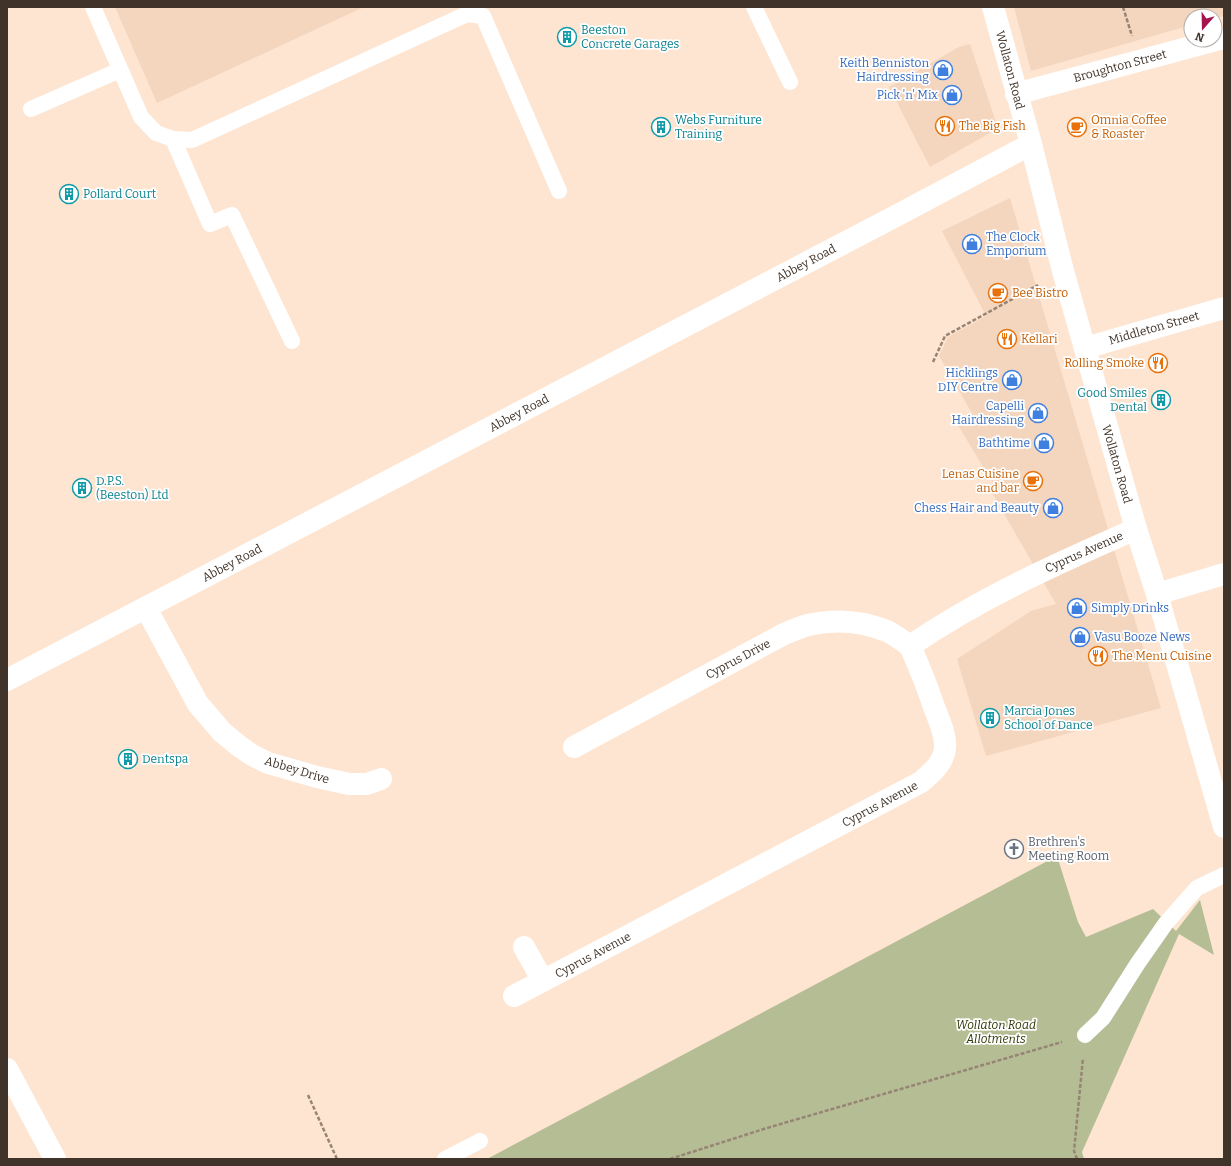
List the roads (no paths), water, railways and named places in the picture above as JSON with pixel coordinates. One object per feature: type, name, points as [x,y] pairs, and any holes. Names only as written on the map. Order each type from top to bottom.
[{"type":"street","name":"Wollaton Road","points":[[993,7],[1031,144],[1063,271],[1136,529],[1157,594],[1224,826]]},
{"type":"street","name":"Broughton Street","points":[[1016,94],[1224,38]]},
{"type":"street","name":"Abbey Road","points":[[7,680],[1031,144]]},
{"type":"street","name":"Middleton Street","points":[[1085,348],[1224,308]]},
{"type":"street","name":"Cyprus Avenue","points":[[514,996],[914,786],[929,775],[941,761],[945,749],[944,735],[920,666],[910,646],[965,611],[1045,569],[1136,529]]},
{"type":"street","points":[[1157,594],[1224,574]]},
{"type":"street","name":"Abbey Drive","points":[[146,608],[198,704],[222,732],[239,746],[268,763],[317,778],[349,784],[367,784],[381,779]]},
{"type":"street","name":"Cyprus Drive","points":[[574,747],[784,634],[807,625],[831,622],[865,624],[888,632],[910,646]]},
{"type":"street","name":"Cyprus Avenue","points":[[524,947],[543,981]]},
{"type":"street","points":[[7,1069],[55,1159]]},
{"type":"lane","points":[[93,7],[141,117],[156,133],[173,139],[192,140],[466,14],[483,16],[559,191]]},
{"type":"lane","points":[[754,7],[790,82]]},
{"type":"lane","points":[[32,109],[120,70]]},
{"type":"lane","points":[[173,139],[210,224],[232,215],[292,340]]},
{"type":"lane","points":[[1085,1035],[1103,1018],[1138,963],[1172,917],[1198,888],[1224,875]]},
{"type":"lane","points":[[445,1159],[480,1141]]},
{"type":"place","name":"Beeston Concrete Garages","points":[[567,37]]},
{"type":"place","name":"Keith Benniston Hairdressing","points":[[943,70]]},
{"type":"place","name":"Pick 'n' Mix","points":[[952,95]]},
{"type":"place","name":"The Big Fish","points":[[945,126]]},
{"type":"place","name":"Webs Furniture Training","points":[[661,127]]},
{"type":"place","name":"Omnia Coffee & Roaster","points":[[1077,127]]},
{"type":"place","name":"Pollard Court","points":[[69,194]]},
{"type":"place","name":"The Clock Emporium","points":[[972,244]]},
{"type":"place","name":"Bee Bistro","points":[[998,293]]},
{"type":"place","name":"Kellari","points":[[1007,339]]},
{"type":"place","name":"Rolling Smoke","points":[[1158,363]]},
{"type":"place","name":"Hicklings DIY Centre","points":[[1012,380]]},
{"type":"place","name":"Good Smiles Dental","points":[[1161,400]]},
{"type":"place","name":"Capelli Hairdressing","points":[[1038,413]]},
{"type":"place","name":"Bathtime","points":[[1044,443]]},
{"type":"place","name":"Lenas Cuisine and bar","points":[[1033,481]]},
{"type":"place","name":"D.P.S. (Beeston) Ltd","points":[[82,488]]},
{"type":"place","name":"Chess Hair and Beauty","points":[[1053,508]]},
{"type":"place","name":"Simply Drinks","points":[[1077,608]]},
{"type":"place","name":"Vasu Booze News","points":[[1080,637]]},
{"type":"place","name":"The Menu Cuisine","points":[[1098,656]]},
{"type":"place","name":"Marcia Jones School of Dance","points":[[990,718]]},
{"type":"place","name":"Dentspa","points":[[128,759]]},
{"type":"place","name":"Brethren's Meeting Room","points":[[1014,849]]},
{"type":"park label","name":"Wollaton Road Allotments","points":[[996,1032]]}]
